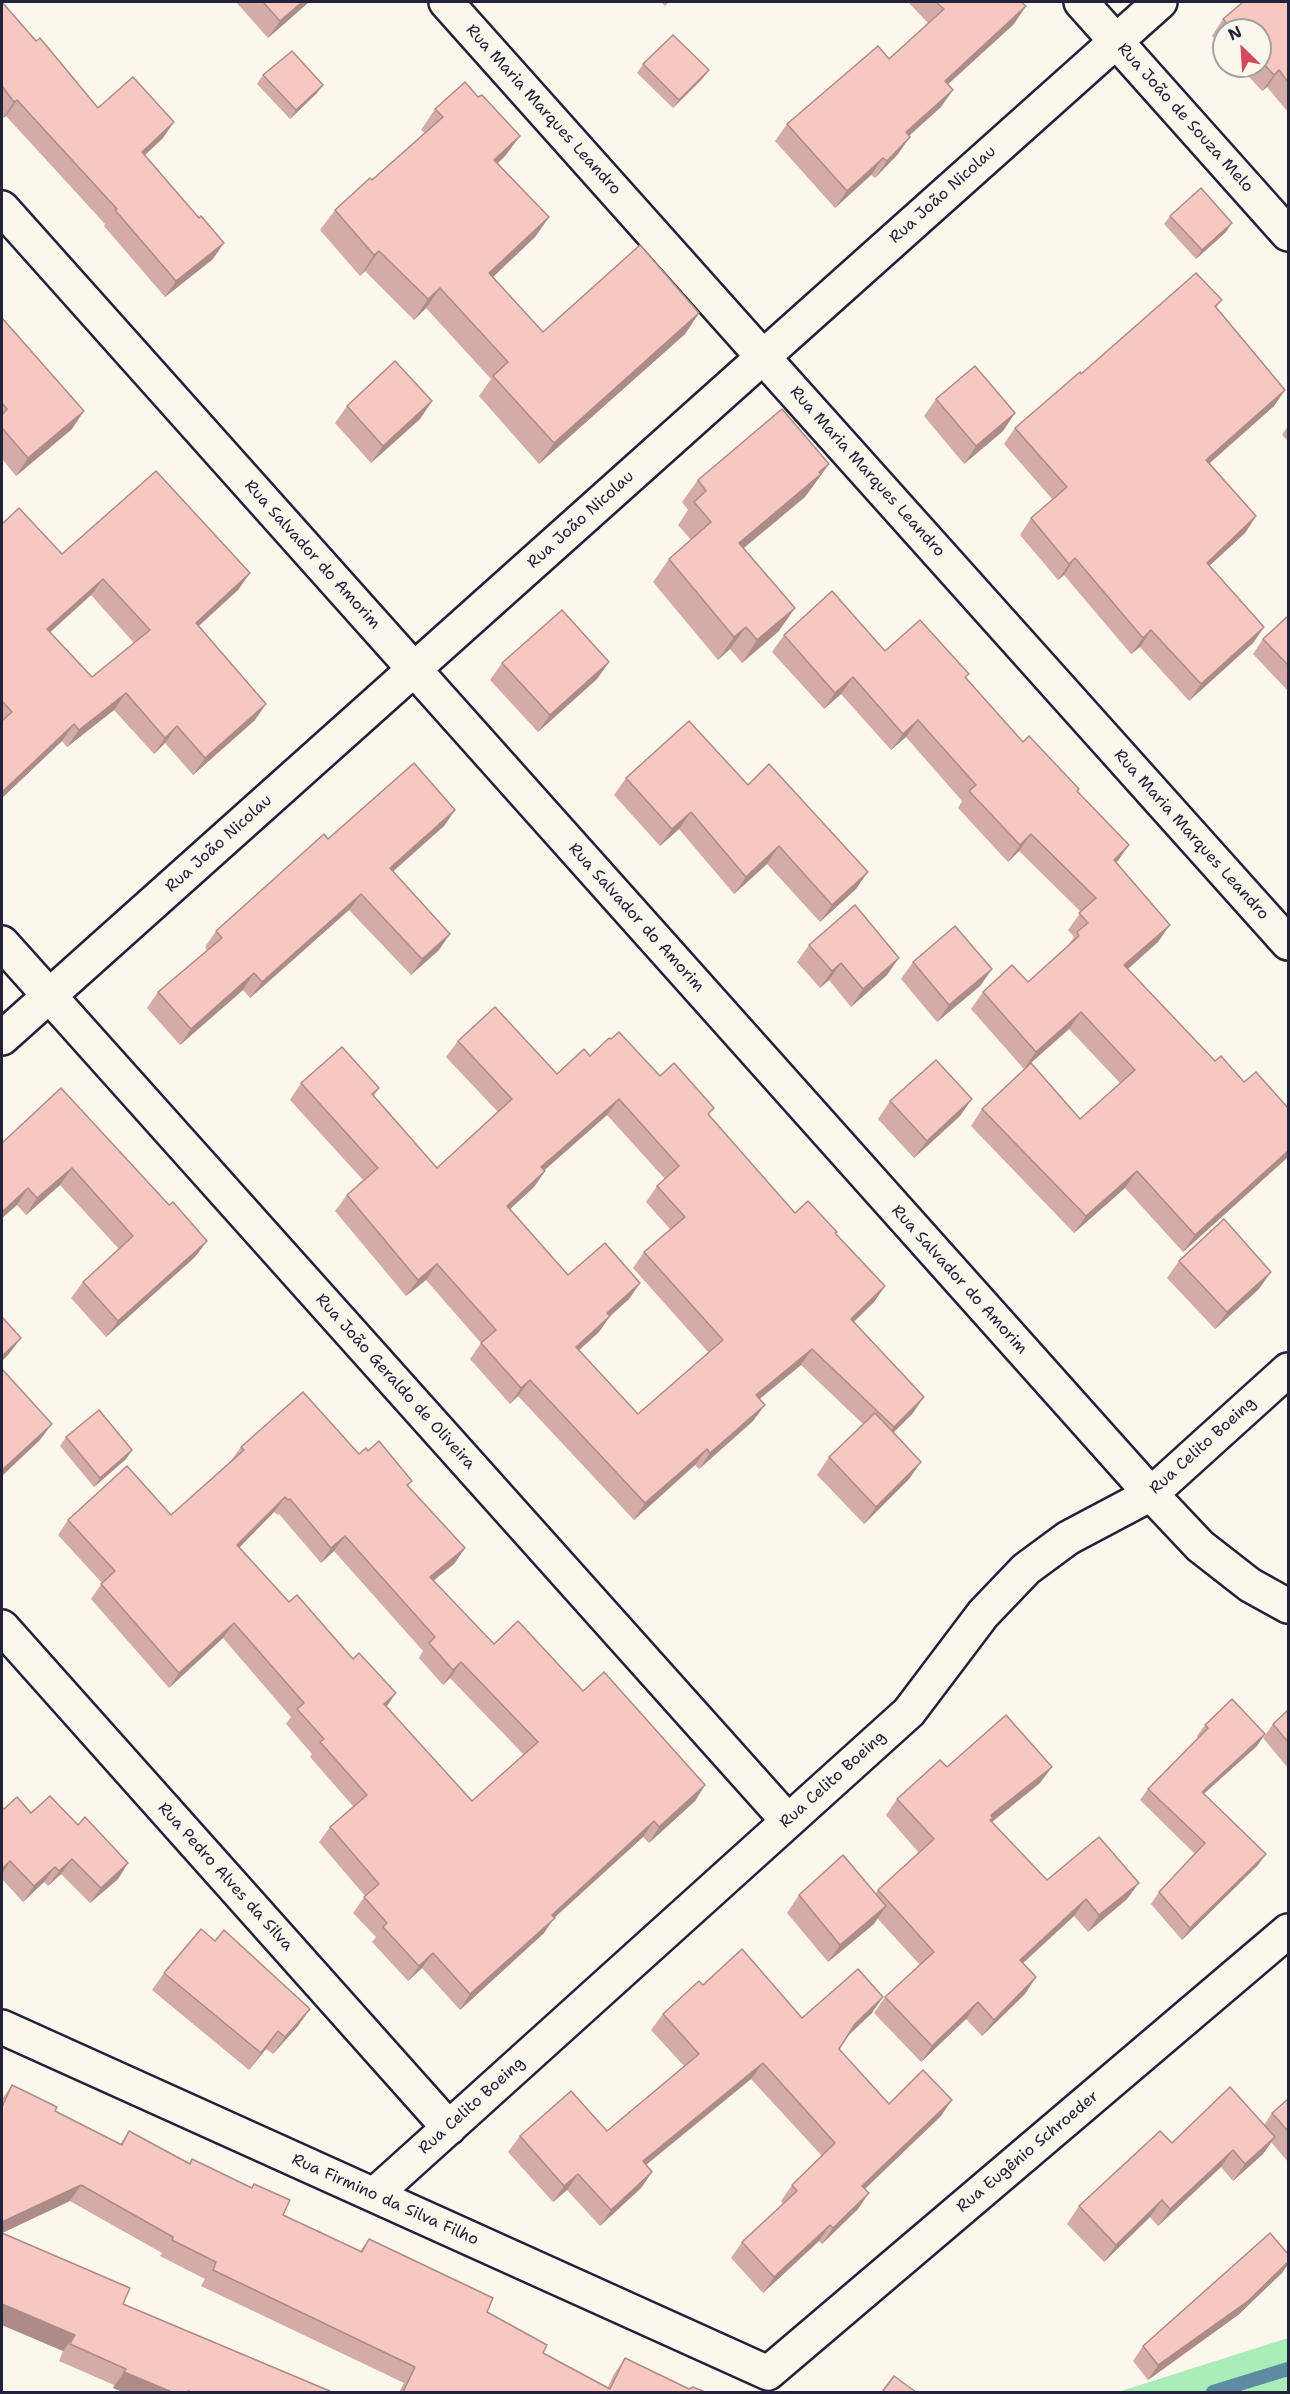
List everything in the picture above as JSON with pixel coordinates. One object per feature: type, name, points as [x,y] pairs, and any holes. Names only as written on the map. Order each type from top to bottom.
[{"type":"street","name":"Rua Maria Marques Leandro","points":[[446,2],[1288,943]]},
{"type":"street","name":"Rua João de Souza Melo","points":[[1081,2],[1288,234]]},
{"type":"street","name":"Rua João Nicolau","points":[[2,1038],[1160,2]]},
{"type":"street","name":"Rua Salvador do Amorim","points":[[2,208],[1151,1494],[1200,1546],[1250,1585],[1288,1606]]},
{"type":"street","name":"Rua João Geraldo de Oliveira","points":[[2,943],[788,1821]]},
{"type":"street","name":"Rua Celito Boeing","points":[[374,2195],[909,1712],[983,1614],[1026,1569],[1068,1538],[1151,1494],[1288,1370]]},
{"type":"street","name":"Rua Pedro Alves da Silva","points":[[2,1627],[448,2128]]},
{"type":"street","name":"Rua Eugênio Schroeder","points":[[768,2373],[1288,1931]]},
{"type":"street","name":"Rua Firmino da Silva Filho","points":[[2,2028],[768,2373]]},
{"type":"green space","points":[[1288,2338],[1288,2392],[1118,2392]]},
{"type":"building","points":[[2,2],[36,41],[40,38],[98,108],[133,77],[174,122],[142,152],[199,218],[201,216],[224,243],[176,281],[115,210],[117,209],[17,100],[14,102],[2,86]]},
{"type":"building","points":[[263,2],[302,2],[280,21]]},
{"type":"building","points":[[936,2],[1021,2],[1026,6],[945,81],[953,90],[906,132],[910,137],[887,161],[883,158],[847,191],[787,124],[878,46],[889,59],[944,9]]},
{"type":"building","points":[[1243,2],[1288,2],[1288,82],[1279,70],[1274,75],[1272,73],[1272,18],[1224,18]]},
{"type":"building","points":[[673,35],[709,70],[679,100],[643,64]]},
{"type":"building","points":[[292,51],[323,85],[296,110],[263,75]]},
{"type":"building","points":[[465,82],[478,97],[482,95],[520,136],[494,160],[549,217],[489,273],[543,332],[640,245],[699,313],[554,443],[493,376],[508,362],[440,288],[428,299],[379,251],[374,255],[335,210],[443,117],[435,109]]},
{"type":"building","points":[[1201,188],[1232,223],[1202,250],[1170,216]]},
{"type":"building","points":[[1196,273],[1222,300],[1215,306],[1285,390],[1206,460],[1256,516],[1207,563],[1264,627],[1201,684],[1151,630],[1143,638],[1075,558],[1069,564],[1031,518],[1067,487],[1015,428],[1080,372],[1081,374]]},
{"type":"building","points":[[2,318],[84,411],[28,458],[2,428],[2,415],[7,409],[2,403]]},
{"type":"building","points":[[395,361],[432,401],[383,446],[347,406]]},
{"type":"building","points":[[975,366],[1015,413],[976,446],[936,399]]},
{"type":"building","points":[[782,409],[829,464],[819,472],[821,474],[739,543],[795,608],[757,640],[746,627],[734,637],[669,559],[711,522],[694,502],[706,491],[698,480]]},
{"type":"building","points":[[156,471],[250,573],[196,623],[266,704],[205,758],[177,726],[165,738],[126,693],[79,730],[74,724],[2,792],[2,721],[12,712],[2,701],[2,524],[19,508],[62,554]],"holes":[[[103,579],[150,630],[92,677],[47,629]]]},
{"type":"building","points":[[832,591],[885,651],[920,620],[969,674],[965,677],[1023,742],[1029,736],[1079,789],[1077,791],[1129,845],[1114,860],[1170,925],[1124,965],[1215,1061],[1221,1056],[1244,1082],[1256,1072],[1288,1108],[1288,1151],[1195,1235],[1137,1171],[1086,1216],[982,1109],[1031,1063],[1080,1119],[1135,1070],[1081,1012],[1036,1052],[983,992],[1012,965],[1028,982],[1079,936],[1077,932],[1088,923],[1079,913],[1096,898],[1031,834],[1020,845],[969,791],[976,785],[918,720],[903,734],[853,677],[835,693],[784,635]]},
{"type":"building","points":[[562,610],[609,662],[550,715],[502,663]]},
{"type":"building","points":[[1288,616],[1288,665],[1263,639]]},
{"type":"building","points":[[689,721],[748,785],[769,764],[868,872],[832,905],[779,846],[746,877],[691,812],[672,829],[626,778]]},
{"type":"building","points":[[414,763],[455,810],[390,868],[450,934],[422,959],[361,894],[262,982],[254,973],[191,1029],[158,992],[222,938],[216,931],[324,834],[328,839]]},
{"type":"building","points":[[855,905],[899,958],[863,989],[841,963],[832,971],[809,945]]},
{"type":"building","points":[[955,926],[992,969],[949,1005],[913,962]]},
{"type":"building","points":[[495,1007],[557,1074],[584,1049],[590,1056],[619,1032],[660,1076],[674,1063],[714,1108],[708,1114],[795,1213],[808,1201],[885,1286],[851,1319],[924,1397],[894,1427],[812,1349],[756,1395],[765,1405],[710,1453],[707,1449],[645,1503],[530,1380],[521,1388],[481,1343],[496,1330],[437,1264],[418,1280],[347,1195],[378,1168],[301,1083],[342,1047],[379,1088],[372,1094],[437,1168],[512,1099],[458,1041]],"holes":[[[619,1099],[679,1166],[657,1186],[685,1217],[644,1252],[723,1340],[638,1414],[576,1347],[610,1316],[607,1313],[640,1283],[605,1243],[568,1275],[507,1206],[545,1171],[541,1167]]]},
{"type":"building","points":[[936,1060],[972,1099],[927,1141],[890,1101]]},
{"type":"building","points":[[61,1088],[169,1205],[173,1202],[207,1241],[118,1321],[83,1282],[133,1236],[72,1168],[37,1198],[28,1188],[2,1212],[2,1143]]},
{"type":"building","points":[[1224,1219],[1271,1272],[1227,1312],[1179,1261]]},
{"type":"building","points":[[2,1317],[21,1338],[2,1356]]},
{"type":"building","points":[[2,1369],[52,1424],[2,1470]]},
{"type":"building","points":[[303,1392],[359,1454],[366,1448],[368,1451],[379,1441],[412,1481],[407,1485],[465,1548],[430,1577],[494,1644],[518,1621],[583,1691],[604,1672],[705,1785],[659,1827],[654,1821],[552,1915],[555,1918],[470,1994],[433,1953],[419,1966],[383,1927],[387,1923],[364,1897],[379,1884],[330,1827],[367,1795],[320,1742],[324,1739],[297,1709],[304,1703],[234,1623],[179,1673],[101,1584],[115,1571],[68,1520],[127,1466],[171,1515],[244,1450],[241,1447]],"holes":[[[285,1497],[290,1499],[331,1548],[345,1536],[435,1637],[429,1643],[453,1670],[461,1662],[538,1742],[472,1801],[384,1704],[396,1693],[359,1653],[353,1659],[297,1595],[289,1602],[237,1545]]]},
{"type":"building","points":[[99,1410],[132,1450],[100,1478],[66,1437]]},
{"type":"building","points":[[875,1413],[921,1462],[876,1507],[829,1457]]},
{"type":"building","points":[[1232,1699],[1265,1734],[1202,1792],[1266,1854],[1190,1928],[1159,1892],[1205,1843],[1148,1789],[1208,1728],[1205,1725]]},
{"type":"building","points":[[1288,1710],[1288,1742],[1273,1724]]},
{"type":"building","points":[[1006,1715],[1052,1767],[991,1815],[993,1818],[990,1820],[1047,1880],[1099,1837],[1139,1883],[1099,1915],[1086,1899],[1020,1960],[1036,1977],[994,2020],[978,2002],[932,2046],[885,1997],[934,1952],[878,1890],[934,1839],[897,1799],[940,1760],[947,1767]]},
{"type":"building","points":[[50,1796],[78,1825],[85,1817],[128,1863],[101,1888],[72,1859],[59,1871],[55,1867],[34,1886],[10,1861],[2,1869],[2,1807],[4,1809],[17,1797],[31,1813]]},
{"type":"building","points":[[843,1855],[886,1906],[840,1945],[799,1895]]},
{"type":"building","points":[[201,1929],[215,1941],[224,1930],[310,2009],[285,2037],[278,2031],[261,2053],[164,1973]]},
{"type":"building","points":[[742,1949],[802,2018],[858,1969],[883,1997],[855,2024],[839,2049],[889,2104],[923,2070],[952,2100],[862,2186],[869,2193],[833,2228],[830,2225],[774,2277],[742,2242],[797,2191],[792,2185],[835,2143],[763,2063],[643,2161],[652,2172],[611,2210],[578,2174],[564,2186],[520,2136],[571,2091],[607,2131],[699,2054],[663,2014],[699,1981],[703,1985]]},
{"type":"building","points":[[12,2085],[57,2107],[55,2111],[122,2145],[129,2131],[190,2164],[192,2159],[252,2188],[254,2184],[290,2200],[283,2215],[362,2252],[369,2239],[493,2298],[487,2312],[547,2345],[543,2353],[610,2389],[625,2358],[689,2389],[693,2387],[705,2392],[403,2392],[415,2367],[213,2270],[216,2262],[172,2240],[173,2237],[81,2185],[2,2222],[2,2107]]},
{"type":"building","points":[[1230,2087],[1275,2137],[1245,2164],[1233,2150],[1170,2209],[1162,2200],[1116,2245],[1079,2206],[1160,2131],[1172,2143]]},
{"type":"building","points":[[1288,2099],[1288,2131],[1272,2113]]},
{"type":"building","points":[[2,2233],[130,2288],[123,2304],[332,2392],[172,2392],[124,2372],[126,2369],[70,2344],[75,2335],[2,2304]]},
{"type":"building","points":[[1270,2233],[1288,2254],[1288,2262],[1248,2301],[1158,2365],[1143,2346]]},
{"type":"building","points":[[894,2376],[916,2392],[882,2392]]},
{"type":"waterway","points":[[1213,2392],[1288,2369]]}]
